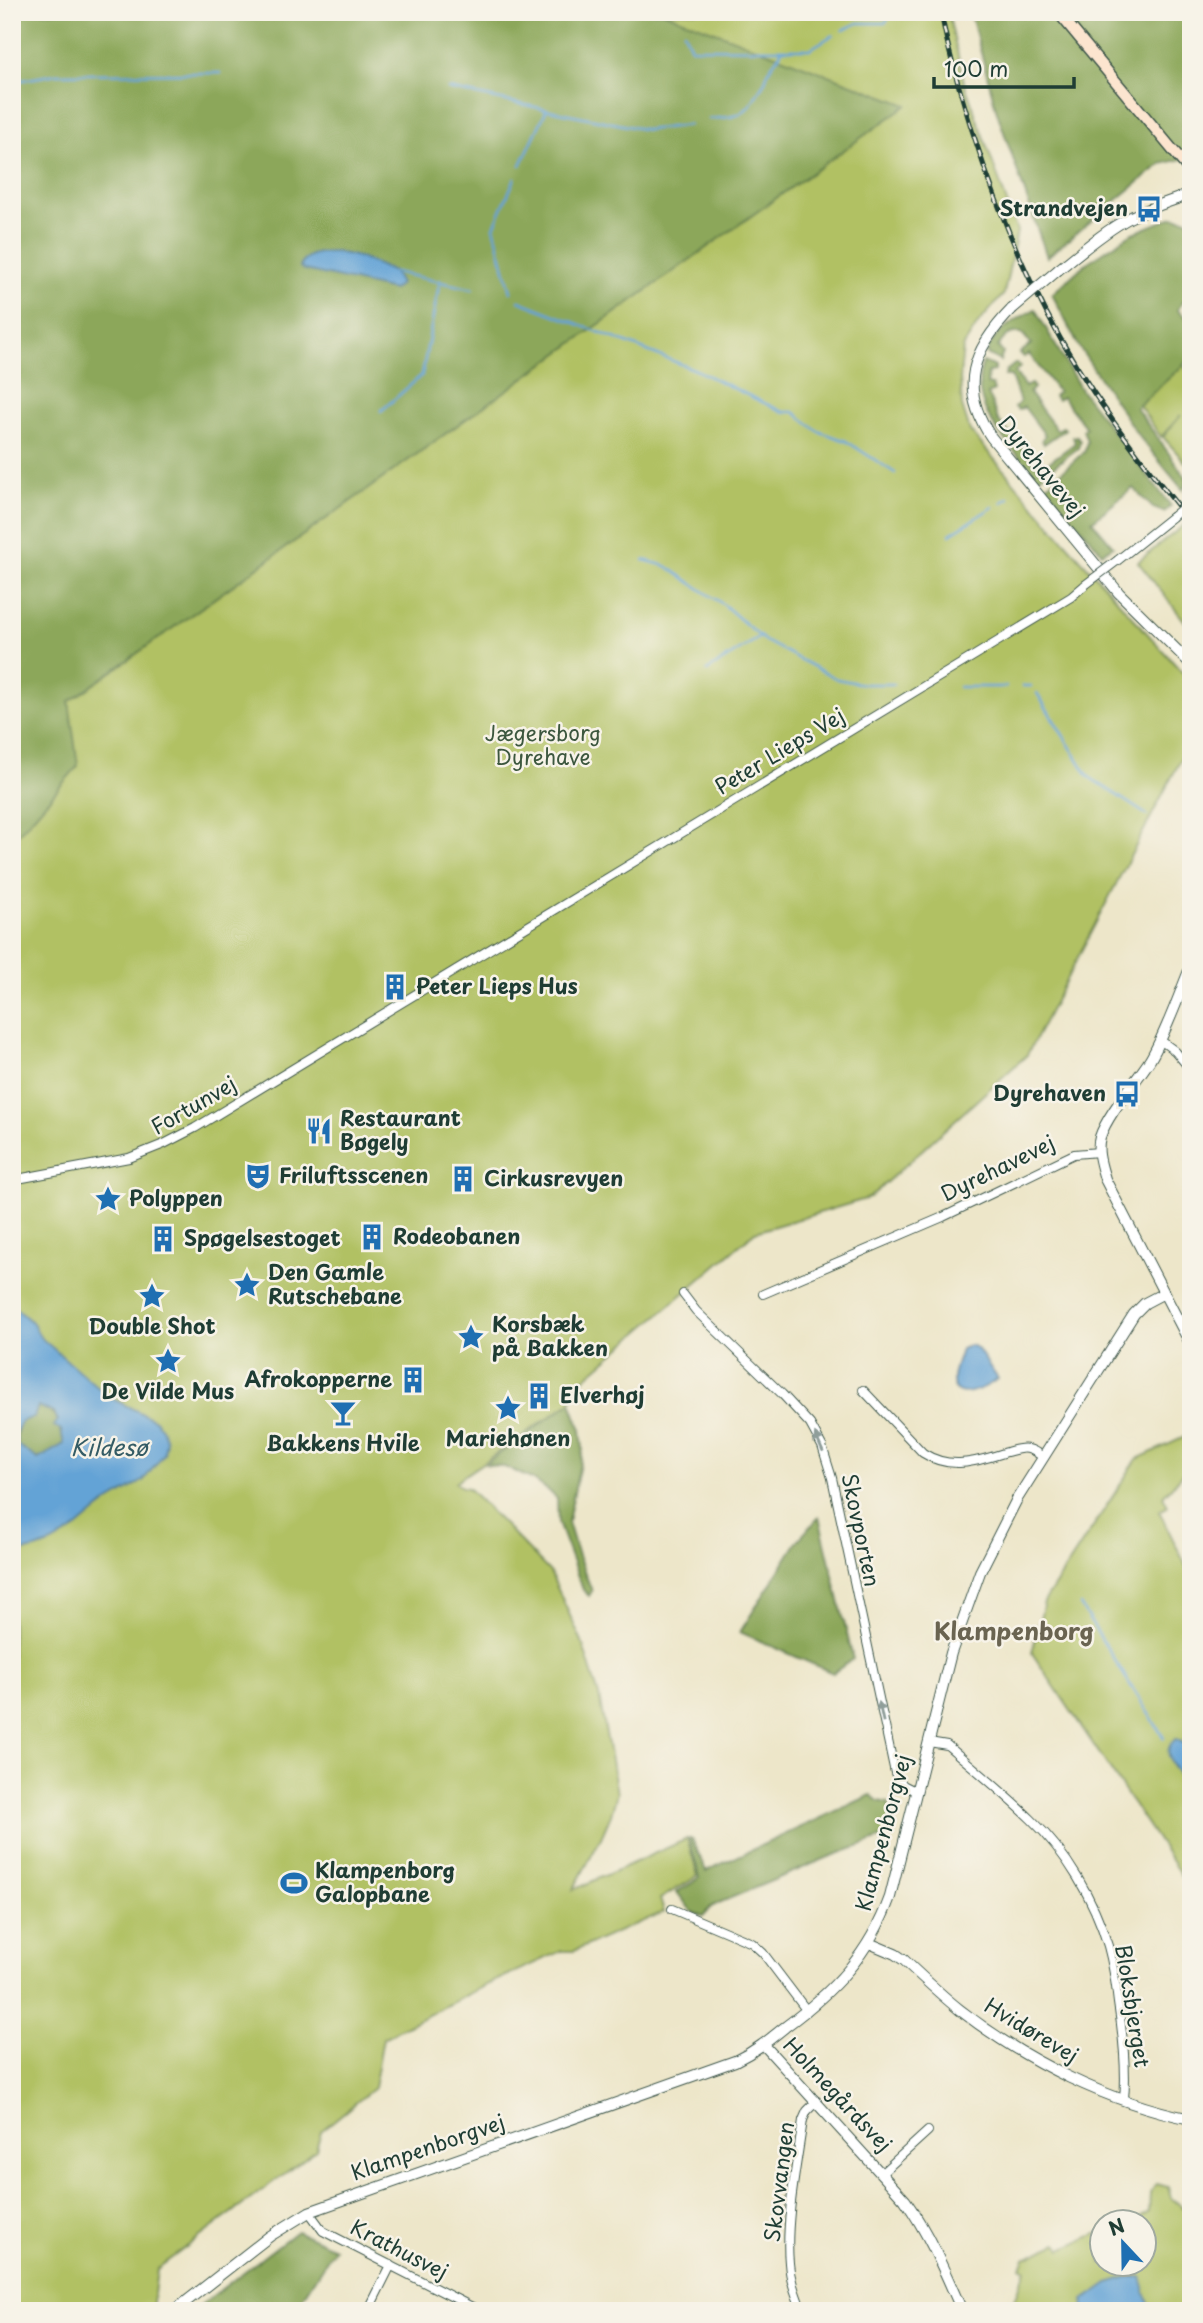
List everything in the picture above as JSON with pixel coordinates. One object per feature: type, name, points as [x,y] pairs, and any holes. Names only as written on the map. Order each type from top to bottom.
[{"type":"main road","points":[[1058,12],[1191,172]]},
{"type":"street","name":"Dyrehavevej","points":[[1191,194],[1128,218],[1102,235],[1012,310],[986,338],[977,354],[972,388],[975,408],[991,438],[1119,593],[1191,664]]},
{"type":"street","name":"Peter Lieps Vej","points":[[376,1017],[1071,597],[1191,501]]},
{"type":"street","points":[[1191,966],[1160,1041],[1105,1126],[1100,1137],[1099,1152],[1105,1179],[1191,1345]]},
{"type":"street","name":"Fortunvej","points":[[12,1180],[129,1158],[164,1144],[376,1017]]},
{"type":"street","points":[[1160,1041],[1175,1051],[1191,1070]]},
{"type":"street","name":"Dyrehavevej","points":[[763,1294],[943,1217],[1074,1154],[1099,1152]]},
{"type":"street","name":"Klampenborgvej","points":[[174,2311],[270,2236],[309,2211],[735,2061],[763,2044],[832,1990],[869,1943],[882,1920],[951,1653],[979,1572],[1017,1499],[1133,1314],[1145,1303],[1164,1293]]},
{"type":"street","name":"Skovporten","points":[[683,1294],[696,1311],[810,1424],[822,1446],[832,1478],[895,1773],[903,1785],[917,1792]]},
{"type":"street","points":[[863,1390],[923,1453],[935,1461],[961,1464],[976,1462],[1017,1449],[1028,1449],[1043,1457]]},
{"type":"street","name":"Bloksbjerget","points":[[929,1742],[947,1745],[1032,1819],[1051,1840],[1088,1897],[1107,1944],[1113,1968],[1126,2080],[1124,2099]]},
{"type":"street","points":[[672,1909],[752,1943],[807,2011]]},
{"type":"street","name":"Hvidørevej","points":[[869,1943],[904,1960],[960,2010],[1024,2054],[1074,2079],[1124,2099],[1191,2119]]},
{"type":"street","name":"Holmegårdsvej","points":[[763,2044],[882,2173],[920,2221],[962,2311]]},
{"type":"street","name":"Skovvangen","points":[[802,2311],[794,2291],[788,2240],[803,2120],[807,2111],[817,2101]]},
{"type":"street","name":"Holmegårdsvej","points":[[882,2173],[928,2131]]},
{"type":"street","name":"Krathusvej","points":[[309,2211],[323,2231],[481,2311]]},
{"type":"street","points":[[368,2311],[391,2265]]},
{"type":"green space","name":"Jægersborg Dyrehave","points":[[12,12],[948,12],[964,82],[1017,231],[1004,294],[979,322],[963,347],[960,377],[962,406],[970,431],[1191,682],[1191,740],[1027,1055],[869,1198],[755,1232],[578,1384],[571,1402],[455,1482],[468,1488],[550,1572],[582,1642],[599,1696],[617,1793],[600,1840],[573,1890],[687,1839],[698,1876],[660,1899],[664,1912],[574,1951],[561,1951],[484,1986],[383,2038],[374,2088],[321,2131],[316,2150],[157,2269],[152,2311],[12,2311]]},
{"type":"green space","points":[[12,12],[299,12],[302,15],[345,12],[663,12],[907,105],[69,702],[78,766],[12,841],[12,547],[17,539],[12,539]]},
{"type":"green space","points":[[970,12],[1191,12],[1191,157],[1161,164],[1047,257],[997,112]]},
{"type":"green space","points":[[1173,217],[1191,220],[1191,292],[1177,310],[1191,321],[1191,363],[1188,361],[1136,408],[1188,480],[1183,490],[1137,434],[1079,347],[1052,294],[1085,264],[1131,234]]},
{"type":"green space","points":[[1035,309],[1081,390],[1171,506],[1164,512],[1153,508],[1133,488],[1092,521],[1113,546],[1102,553],[1046,486],[1085,451],[1087,441],[1083,430],[1086,428],[1062,397],[1057,400],[1054,396],[1058,392],[1029,354],[1024,357],[1020,353],[1031,344],[1022,333],[1011,334],[1003,340],[998,347],[1003,353],[1000,361],[987,354],[1000,333]]},
{"type":"green space","points":[[983,362],[995,367],[995,371],[988,372],[987,384],[992,385],[994,391],[988,394],[998,420],[1010,434],[1015,431],[1018,435],[1014,439],[1036,465],[1045,465],[1075,443],[1073,437],[1077,436],[1080,441],[1078,448],[1038,478],[1004,439],[986,411],[979,379]]},
{"type":"green space","points":[[1016,363],[1020,367],[1015,372],[1025,387],[1031,384],[1034,388],[1029,393],[1057,430],[1063,427],[1065,429],[1044,444],[1042,440],[1045,435],[1024,407],[1018,410],[1015,407],[1020,402],[1011,376],[1005,376],[1006,371]]},
{"type":"green space","points":[[1182,364],[1191,374],[1191,454],[1185,462],[1163,437],[1181,415],[1161,437],[1138,404]]},
{"type":"green space","points":[[1184,525],[1191,534],[1191,629],[1138,562]]},
{"type":"green space","points":[[571,1402],[581,1430],[583,1449],[568,1522],[592,1591],[589,1596],[583,1590],[558,1523],[557,1499],[541,1485],[521,1474],[504,1467],[485,1464]]},
{"type":"green space","points":[[38,1405],[55,1416],[64,1444],[38,1459],[17,1445],[16,1438],[21,1423]]},
{"type":"green space","points":[[1191,1434],[1191,1465],[1163,1496],[1168,1506],[1159,1511],[1191,1576],[1191,1890],[1032,1653],[1044,1602],[1137,1459]]},
{"type":"green space","points":[[819,1517],[853,1659],[833,1673],[740,1632],[799,1539]]},
{"type":"green space","points":[[871,1795],[878,1801],[889,1803],[891,1835],[829,1857],[721,1902],[711,1907],[703,1916],[692,1912],[677,1892],[700,1878],[689,1839],[692,1839],[706,1871]]},
{"type":"green space","points":[[1157,2184],[1168,2187],[1171,2198],[1191,2213],[1190,2311],[1008,2311],[1008,2300],[1013,2302],[1026,2270],[1021,2267],[1025,2258],[1058,2243],[1061,2249],[1088,2238],[1088,2278],[1158,2278],[1158,2208],[1149,2208],[1150,2193]]},
{"type":"green space","points":[[297,2231],[334,2248],[294,2311],[193,2311]]},
{"type":"water","points":[[337,252],[362,258],[394,272],[400,284],[393,290],[300,267],[310,255]]},
{"type":"water","name":"Kildesø","points":[[12,1305],[33,1323],[40,1337],[109,1397],[155,1420],[166,1441],[164,1454],[143,1481],[109,1501],[77,1528],[36,1549],[20,1552],[12,1549]],"holes":[[[38,1406],[54,1413],[58,1420],[54,1426],[61,1430],[64,1444],[38,1459],[17,1445],[15,1433],[22,1421],[34,1417]]]},
{"type":"water","points":[[970,1345],[977,1348],[998,1379],[972,1392],[959,1392],[953,1381],[954,1373],[961,1349]]},
{"type":"water","points":[[1176,1739],[1191,1747],[1191,1790],[1169,1758],[1170,1744]]},
{"type":"water","points":[[1125,2278],[1141,2278],[1151,2311],[1083,2311],[1084,2300],[1108,2283]]},
{"type":"waterway","points":[[843,30],[858,23],[885,23],[894,12]]},
{"type":"waterway","points":[[684,32],[691,48],[782,49]]},
{"type":"waterway","points":[[709,119],[731,117],[743,112],[753,101],[782,49],[810,49],[833,35]]},
{"type":"waterway","points":[[12,82],[56,74],[221,73]]},
{"type":"waterway","points":[[448,89],[647,130],[689,125]]},
{"type":"waterway","points":[[521,165],[546,111]]},
{"type":"waterway","points":[[511,292],[494,227],[515,178]]},
{"type":"waterway","points":[[394,272],[473,289]]},
{"type":"waterway","points":[[381,411],[422,375],[440,280]]},
{"type":"waterway","points":[[519,301],[696,370],[783,412],[794,412],[818,431],[846,441],[895,473]]},
{"type":"waterway","points":[[1002,502],[1009,498]]},
{"type":"waterway","points":[[950,534],[993,507]]},
{"type":"waterway","points":[[644,560],[666,566],[724,605],[765,641],[837,679],[863,684],[894,684]]},
{"type":"waterway","points":[[707,671],[760,637]]},
{"type":"waterway","points":[[1023,686],[1031,686]]},
{"type":"waterway","points":[[959,687],[1006,687]]},
{"type":"waterway","points":[[1037,693],[1089,777],[1147,815]]},
{"type":"waterway","points":[[1080,1605],[1164,1738]]},
{"type":"railway","points":[[941,12],[955,72],[980,154],[1005,223],[1035,290],[1061,340],[1095,394],[1132,447],[1191,522]]},
{"type":"place","name":"Strandvejen","points":[[1149,209]]},
{"type":"place","name":"Peter Lieps Hus","points":[[395,987]]},
{"type":"place","name":"Dyrehaven","points":[[1127,1094]]},
{"type":"place","name":"Restaurant Bøgely","points":[[319,1131]]},
{"type":"place","name":"Friluftsscenen","points":[[258,1176]]},
{"type":"place","name":"Cirkusrevyen","points":[[463,1179]]},
{"type":"place","name":"Polyppen","points":[[108,1199]]},
{"type":"place","name":"Rodeobanen","points":[[372,1237]]},
{"type":"place","name":"Spøgelsestoget","points":[[163,1239]]},
{"type":"place","name":"Den Gamle Rutschebane","points":[[247,1285]]},
{"type":"place","name":"Double Shot","points":[[152,1296]]},
{"type":"place","name":"Korsbæk på Bakken","points":[[471,1337]]},
{"type":"place","name":"De Vilde Mus","points":[[168,1361]]},
{"type":"place","name":"Afrokopperne","points":[[413,1380]]},
{"type":"place","name":"Elverhøj","points":[[539,1396]]},
{"type":"place","name":"Mariehønen","points":[[508,1408]]},
{"type":"place","name":"Bakkens Hvile","points":[[343,1413]]},
{"type":"place","name":"Klampenborg Galopbane","points":[[294,1883]]},
{"type":"district","name":"Klampenborg","points":[[1014,1632]]}]
